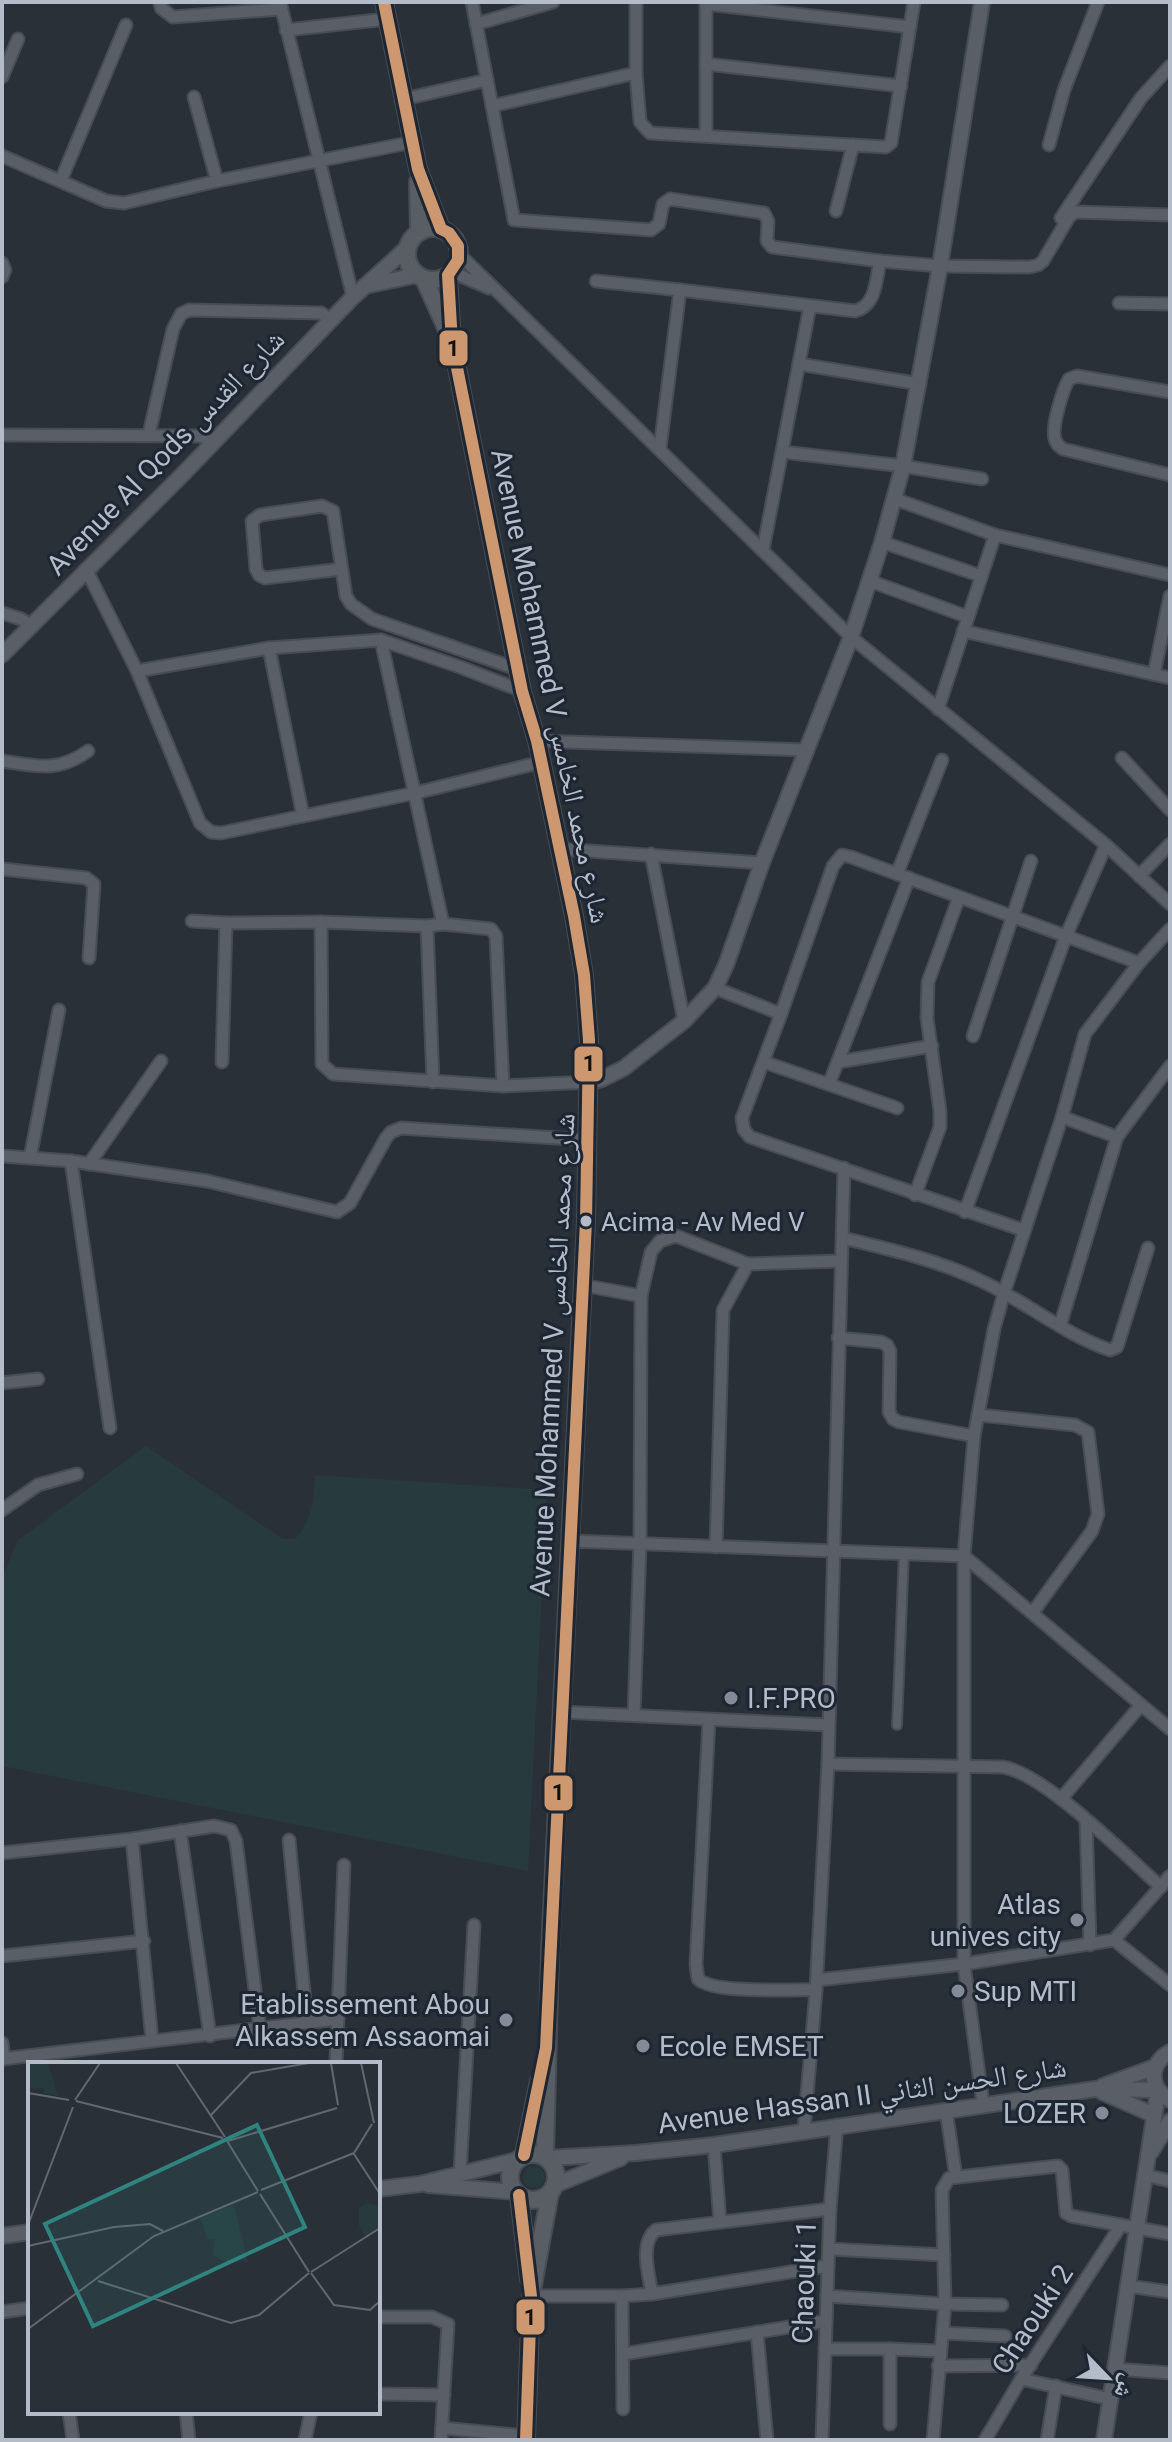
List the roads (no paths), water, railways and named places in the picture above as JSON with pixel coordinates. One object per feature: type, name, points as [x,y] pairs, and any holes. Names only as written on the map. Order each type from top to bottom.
[{"type":"main road","points":[[384,2],[418,169],[419,232]]},
{"type":"main road","points":[[418,169],[441,229],[454,239],[459,254],[456,267],[450,274],[441,279],[421,277],[408,263],[408,247],[419,232],[430,228],[441,229]]},
{"type":"main road","name":"Avenue Mohammed V شارع محمد الخامس","points":[[450,274],[452,343],[522,691],[537,741],[560,849],[584,975],[589,1040],[586,1221],[546,2048]]},
{"type":"main road","name":"Avenue Mohammed V شارع محمد الخامس","points":[[421,277],[452,343]]},
{"type":"main road","points":[[526,2438],[531,2296],[557,2173],[546,2157],[546,2048]]},
{"type":"main road","points":[[531,2296],[518,2194],[512,2186],[510,2173],[520,2158],[546,2048]]},
{"type":"main road","points":[[520,2158],[531,2153],[546,2157]]},
{"type":"main road","points":[[518,2194],[532,2200],[552,2189]]},
{"type":"street","points":[[160,2],[161,8],[173,17],[280,5],[353,297]]},
{"type":"street","points":[[472,2],[514,220],[651,230],[659,224],[663,204],[670,199],[764,213],[768,221],[767,241],[772,247],[940,266],[1029,267],[1043,261],[1075,212],[1170,215]]},
{"type":"street","points":[[636,2],[640,122],[650,133],[853,145],[889,145],[914,2]]},
{"type":"street","points":[[321,922],[322,1064],[333,1074],[503,1086],[590,1082],[624,1068],[684,1021],[715,988],[851,637],[895,499],[920,384],[982,2]]},
{"type":"street","points":[[1049,145],[1064,90],[1098,2]]},
{"type":"street","points":[[476,24],[547,3]]},
{"type":"street","points":[[706,135],[706,3],[910,27]]},
{"type":"street","points":[[286,30],[387,19]]},
{"type":"street","points":[[61,180],[126,25]]},
{"type":"street","points":[[2,77],[18,39]]},
{"type":"street","points":[[706,64],[901,86]]},
{"type":"street","points":[[1029,267],[1141,98],[1170,66]]},
{"type":"street","points":[[492,106],[636,73]]},
{"type":"street","points":[[404,99],[487,80]]},
{"type":"street","points":[[194,97],[217,181]]},
{"type":"street","points":[[2,156],[106,201],[124,203],[413,142]]},
{"type":"street","points":[[836,211],[853,145]]},
{"type":"street","name":"Avenue Al Qods شارع القدس","points":[[2,655],[353,297],[408,247]]},
{"type":"street","points":[[459,254],[851,637],[1106,845],[1170,904]]},
{"type":"street","points":[[596,281],[855,311],[864,309],[870,303],[880,261]]},
{"type":"street","points":[[2,263],[5,270],[2,277]]},
{"type":"street","points":[[450,274],[497,292]]},
{"type":"street","points":[[365,286],[421,277]]},
{"type":"street","points":[[660,448],[680,290]]},
{"type":"street","points":[[1119,303],[1170,304]]},
{"type":"street","points":[[763,550],[810,306]]},
{"type":"street","points":[[149,434],[173,329],[181,314],[189,310],[321,313],[331,320]]},
{"type":"street","points":[[799,364],[920,384]]},
{"type":"street","points":[[1170,392],[1077,376],[1069,379],[1064,388],[1053,434],[1063,449],[1170,475]]},
{"type":"street","points":[[2,435],[149,434],[201,436],[212,442]]},
{"type":"street","points":[[783,452],[982,479]]},
{"type":"street","points":[[895,499],[995,535],[1170,575]]},
{"type":"street","points":[[342,569],[265,578],[259,575],[252,521],[260,515],[329,507],[333,511],[342,569],[346,596],[351,604],[364,614],[520,670]]},
{"type":"street","points":[[938,709],[995,535]]},
{"type":"street","points":[[882,542],[981,576]]},
{"type":"street","points":[[86,569],[137,671],[200,823],[205,828],[221,833],[415,793],[542,762]]},
{"type":"street","points":[[870,581],[968,617]]},
{"type":"street","points":[[1154,674],[1170,596]]},
{"type":"street","points":[[2,613],[31,626]]},
{"type":"street","points":[[963,631],[1170,678]]},
{"type":"street","points":[[137,671],[269,648],[381,640],[522,691]]},
{"type":"street","points":[[381,640],[443,924]]},
{"type":"street","points":[[269,648],[303,816]]},
{"type":"street","points":[[537,741],[806,750]]},
{"type":"street","points":[[2,761],[49,768],[75,760],[88,751]]},
{"type":"street","points":[[1122,758],[1170,810]]},
{"type":"street","points":[[829,1084],[942,760]]},
{"type":"street","points":[[1139,876],[1170,844]]},
{"type":"street","points":[[965,1212],[1066,936],[1106,845]]},
{"type":"street","points":[[560,849],[762,863]]},
{"type":"street","points":[[651,854],[684,1021]]},
{"type":"street","points":[[1023,1230],[750,1137],[744,1130],[742,1118],[833,866],[842,855],[851,857],[1139,963]]},
{"type":"street","points":[[973,1036],[1031,861]]},
{"type":"street","points":[[2,869],[91,880],[94,884],[89,958]]},
{"type":"street","points":[[915,1195],[940,1127],[927,1018],[928,982],[959,897]]},
{"type":"street","points":[[192,921],[487,927],[496,936],[503,1086]]},
{"type":"street","points":[[222,1062],[226,923]]},
{"type":"street","points":[[427,926],[433,1082]]},
{"type":"street","points":[[983,2104],[964,1964],[964,1556],[974,1436],[994,1329],[1023,1230],[1062,1117],[1085,1034],[1139,963],[1170,929]]},
{"type":"street","points":[[715,988],[781,1014]]},
{"type":"street","points":[[30,1158],[59,1010]]},
{"type":"street","points":[[838,1062],[932,1046]]},
{"type":"street","points":[[89,1164],[161,1061]]},
{"type":"street","points":[[764,1062],[897,1108]]},
{"type":"street","points":[[1060,1326],[1117,1137],[1170,1066]]},
{"type":"street","points":[[1062,1117],[1117,1137]]},
{"type":"street","points":[[2,1156],[71,1161],[207,1181],[337,1212],[350,1203],[386,1138],[401,1128],[588,1140]]},
{"type":"street","points":[[71,1161],[110,1428]]},
{"type":"street","points":[[804,2130],[816,1985],[828,1764],[844,1168]]},
{"type":"street","points":[[634,1715],[640,1544],[641,1296],[651,1252],[660,1241],[676,1236],[748,1264],[840,1261]]},
{"type":"street","points":[[843,1238],[978,1279],[1060,1326],[1110,1350],[1117,1347],[1148,1248]]},
{"type":"street","points":[[716,1547],[723,1310],[748,1264]]},
{"type":"street","points":[[582,1285],[641,1296]]},
{"type":"street","points":[[838,1338],[887,1345],[890,1351],[889,1412],[893,1419],[974,1436]]},
{"type":"street","points":[[2,1383],[38,1379]]},
{"type":"street","points":[[979,1415],[1075,1425],[1088,1432],[1098,1514],[1096,1522],[1033,1612]]},
{"type":"street","points":[[2,1510],[38,1485],[77,1474]]},
{"type":"street","points":[[571,1541],[964,1556],[1170,1729]]},
{"type":"street","points":[[897,1725],[904,1553]]},
{"type":"street","points":[[1061,1799],[1141,1705]]},
{"type":"street","points":[[562,1712],[828,1725]]},
{"type":"street","points":[[709,1720],[696,1964],[698,1979],[706,1986],[816,1985],[1114,1940],[1170,1876]]},
{"type":"street","points":[[828,1764],[1003,1767],[1016,1770],[1061,1799],[1161,1887]]},
{"type":"street","points":[[1086,1821],[1090,1945]]},
{"type":"street","points":[[2,1853],[220,1826],[231,1830],[236,1838],[260,2029]]},
{"type":"street","points":[[180,1831],[210,2036]]},
{"type":"street","points":[[132,1839],[152,2040]]},
{"type":"street","points":[[289,1840],[307,2023]]},
{"type":"street","points":[[336,2062],[344,1865]]},
{"type":"street","points":[[460,2173],[474,1925]]},
{"type":"street","points":[[1114,1940],[1170,1985]]},
{"type":"street","points":[[2,1956],[144,1941]]},
{"type":"street","points":[[2,2043],[3,2059],[338,2019]]},
{"type":"street","points":[[1104,2440],[1154,2115],[1162,2094],[1153,2077],[1155,2067],[1170,2052]]},
{"type":"street","points":[[1095,2089],[1155,2067]]},
{"type":"street","points":[[1095,2089],[1162,2094]]},
{"type":"street","points":[[1095,2089],[1154,2115]]},
{"type":"street","name":"Avenue Hassan II شارع الحسن الثاني","points":[[546,2157],[636,2153],[714,2145],[1095,2089]]},
{"type":"street","points":[[946,2110],[956,2177]]},
{"type":"street","name":"Chaouki 1","points":[[822,2440],[830,2209],[837,2125]]},
{"type":"street","points":[[1146,2167],[1169,2126]]},
{"type":"street","points":[[714,2145],[720,2222]]},
{"type":"street","name":"Avenue Hassan II شارع الحسن الثاني","points":[[552,2189],[589,2170],[636,2153]]},
{"type":"street","points":[[380,2189],[420,2184],[520,2158]]},
{"type":"street","points":[[933,2440],[945,2304],[942,2190],[949,2178],[1058,2166],[1062,2170],[1066,2213],[1170,2234]]},
{"type":"street","points":[[1146,2167],[1170,2181]]},
{"type":"street","points":[[420,2184],[518,2194]]},
{"type":"street","points":[[652,2294],[647,2250],[648,2238],[656,2230],[830,2209]]},
{"type":"street","name":"Chaouki 2","points":[[985,2440],[1121,2225]]},
{"type":"street","points":[[2,2236],[28,2232]]},
{"type":"street","points":[[829,2249],[944,2255]]},
{"type":"street","points":[[531,2296],[652,2294],[828,2266]]},
{"type":"street","points":[[1128,2286],[1170,2292]]},
{"type":"street","points":[[622,2296],[623,2409]]},
{"type":"street","points":[[827,2296],[1002,2305]]},
{"type":"street","points":[[2,2312],[28,2308]]},
{"type":"street","points":[[380,2317],[432,2317],[447,2323],[441,2434],[526,2438]]},
{"type":"street","points":[[623,2354],[826,2321]]},
{"type":"street","points":[[757,2332],[767,2440]]},
{"type":"street","points":[[943,2333],[1005,2336]]},
{"type":"street","points":[[825,2349],[939,2351]]},
{"type":"street","points":[[890,2349],[890,2424]]},
{"type":"street","points":[[938,2366],[1031,2365]]},
{"type":"street","points":[[1115,2369],[1170,2373]]},
{"type":"street","points":[[1021,2379],[1110,2399]]},
{"type":"street","points":[[1047,2440],[1056,2386]]},
{"type":"street","points":[[380,2394],[444,2395]]},
{"type":"street","points":[[69,2414],[73,2440]]},
{"type":"street","points":[[186,2414],[189,2440]]},
{"type":"street","points":[[305,2440],[311,2414]]},
{"type":"place","name":"Acima - Av Med V","points":[[586,1221]]},
{"type":"place","name":"I.F.PRO","points":[[731,1698]]},
{"type":"place","name":"Atlas unives city","points":[[1077,1920]]},
{"type":"place","name":"Sup MTI","points":[[958,1991]]},
{"type":"place","name":"Etablissement Abou Alkassem Assaomai","points":[[506,2020]]},
{"type":"place","name":"Ecole EMSET","points":[[643,2046]]},
{"type":"place","name":"LOZER","points":[[1102,2113]]}]
